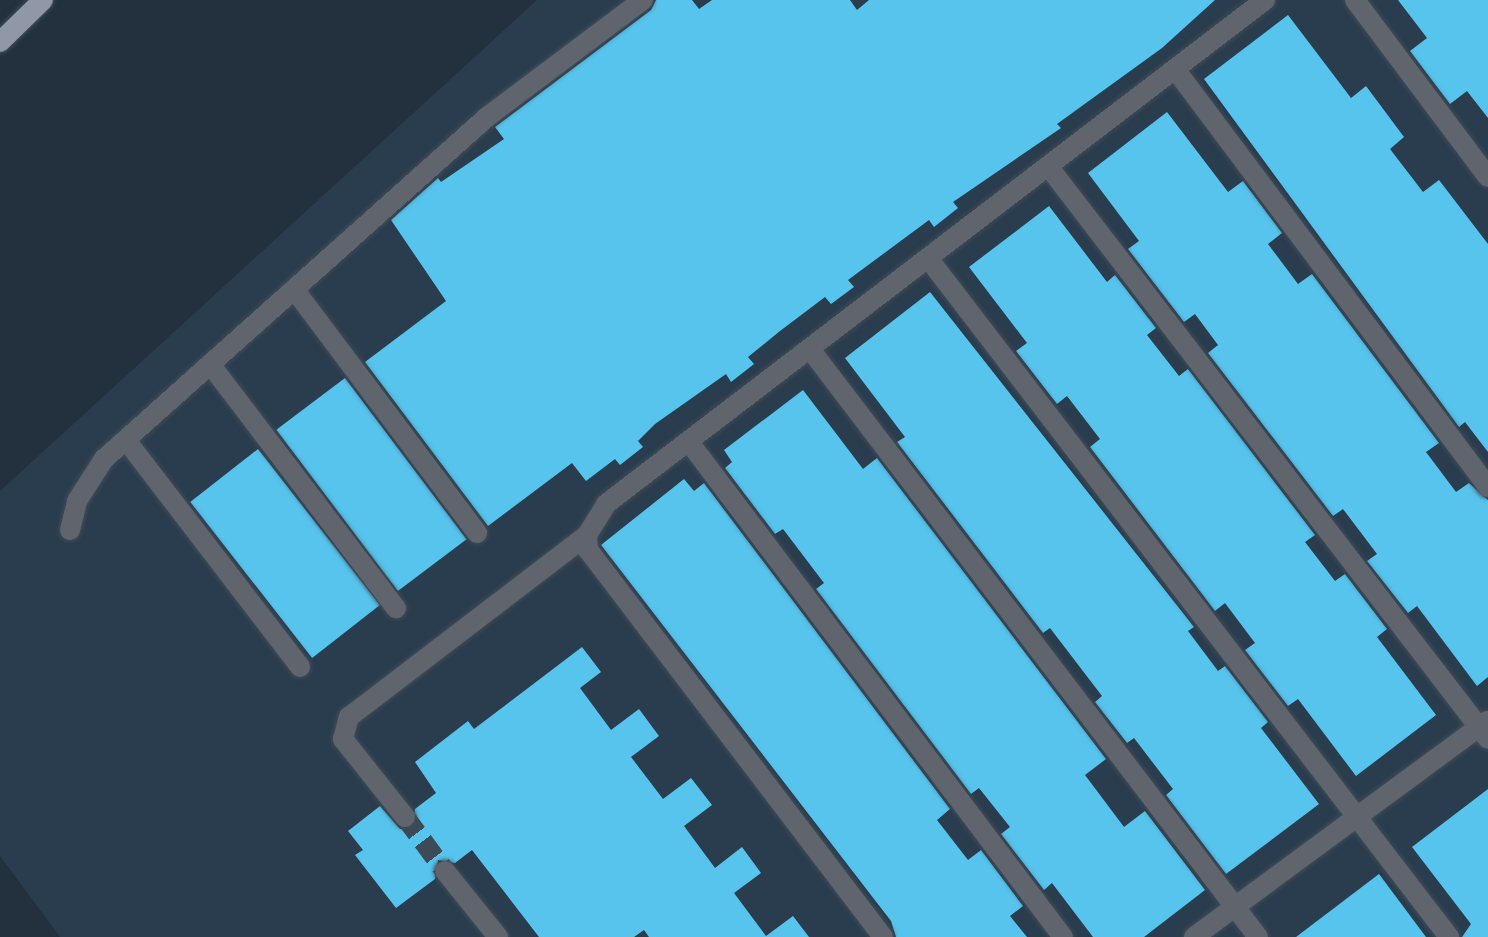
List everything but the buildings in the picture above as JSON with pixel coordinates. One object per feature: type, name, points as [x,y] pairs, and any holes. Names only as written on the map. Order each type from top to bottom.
[{"type":"main road","points":[[0,42],[43,0]]},
{"type":"lane","points":[[70,530],[77,501],[126,440],[487,117],[643,0]]},
{"type":"lane","points":[[405,817],[343,739],[349,717],[587,535],[606,504],[1265,0]]},
{"type":"lane","points":[[1355,0],[1488,177]]},
{"type":"lane","points":[[1175,69],[1488,487]]},
{"type":"lane","points":[[1048,166],[1485,729],[1357,817],[1194,937]]},
{"type":"lane","points":[[928,258],[1449,937]]},
{"type":"lane","points":[[294,289],[477,533]]},
{"type":"lane","points":[[810,349],[1258,937]]},
{"type":"lane","points":[[210,364],[396,608]]},
{"type":"lane","points":[[126,440],[300,667]]},
{"type":"lane","points":[[689,442],[1063,937]]},
{"type":"lane","points":[[587,535],[588,550],[883,937]]},
{"type":"lane","points":[[445,871],[498,937]]},
{"type":"shaded area","points":[[537,0],[1488,0],[1488,937],[60,937],[0,856],[0,491]]},
{"type":"tunnel","points":[[405,817],[445,871]]}]
